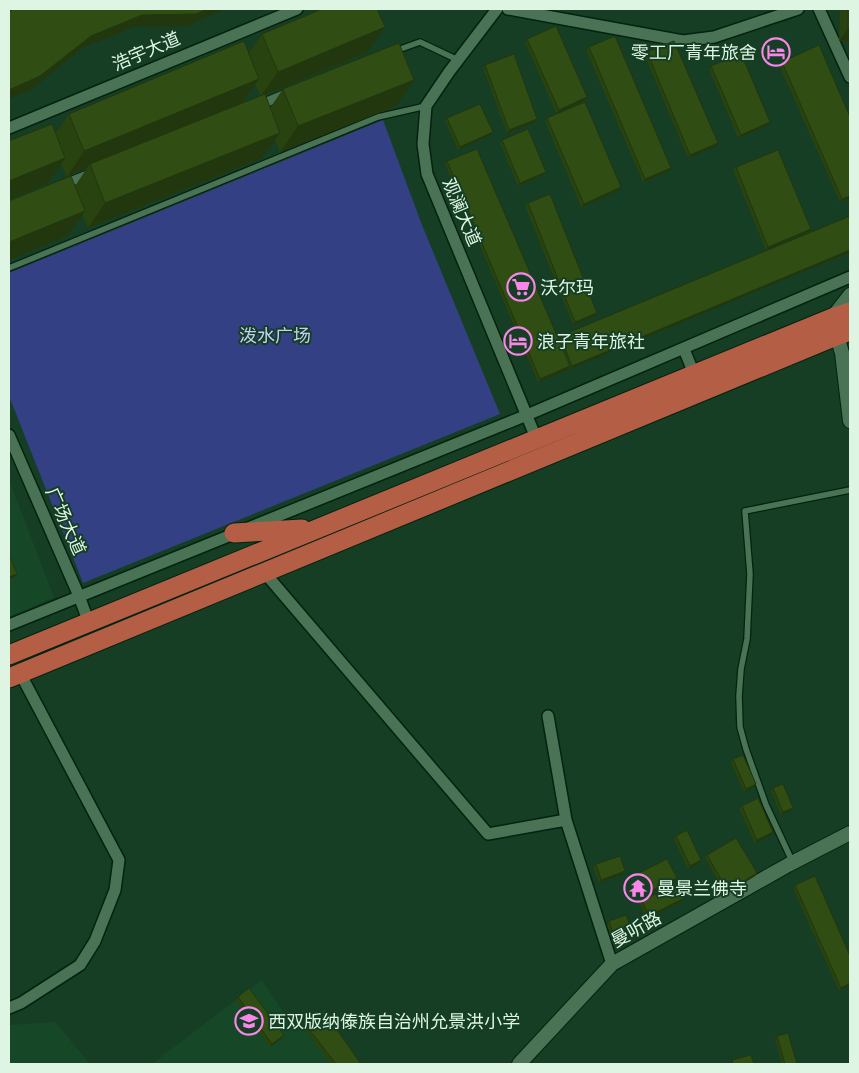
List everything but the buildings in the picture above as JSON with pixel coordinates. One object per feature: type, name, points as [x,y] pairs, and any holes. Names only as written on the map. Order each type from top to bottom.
[{"type":"highway","points":[[842,338],[850,312]]},
{"type":"highway","points":[[9,655],[694,374],[842,338]]},
{"type":"highway","points":[[14,676],[264,572],[842,338]]},
{"type":"highway","points":[[234,533],[318,528]]},
{"type":"highway","points":[[89,623],[97,642]]},
{"type":"street","name":"浩宇大道","points":[[9,128],[297,9]]},
{"type":"street","name":"观澜大道","points":[[497,9],[426,106],[422,144],[427,174],[536,438]]},
{"type":"street","points":[[508,9],[683,41],[714,37],[798,9]]},
{"type":"street","points":[[819,9],[850,76]]},
{"type":"street","points":[[247,110],[292,92]]},
{"type":"street","points":[[54,189],[100,170]]},
{"type":"street","points":[[9,625],[527,415],[850,277]]},
{"type":"street","points":[[850,295],[842,338],[850,421]]},
{"type":"street","points":[[684,349],[694,374]]},
{"type":"street","name":"广场大道","points":[[9,435],[89,623]]},
{"type":"street","points":[[264,572],[488,834],[566,820]]},
{"type":"street","points":[[9,1008],[21,1003],[80,965],[94,941],[115,890],[119,860],[14,676]]},
{"type":"street","points":[[548,716],[566,820],[612,964]]},
{"type":"street","name":"曼听路","points":[[519,1064],[612,964],[793,862],[850,833]]},
{"type":"lane","points":[[389,53],[420,42],[458,60]]},
{"type":"lane","points":[[9,268],[378,117],[426,106]]},
{"type":"lane","points":[[793,862],[766,805],[746,750],[740,727],[739,696],[741,669],[747,639],[750,574],[745,511],[850,490]]},
{"type":"shaded area","points":[[9,480],[54,597],[9,617]]},
{"type":"shaded area","name":"西双版纳傣族自治州允景洪小学","points":[[262,980],[297,1032],[325,1010],[360,1064],[152,1064]]},
{"type":"shaded area","points":[[55,1022],[90,1064],[9,1064],[9,1025]]},
{"type":"green space","name":"泼水广场","points":[[383,120],[422,225],[500,414],[83,583],[9,396],[9,273]]},
{"type":"place","name":"零工厂青年旅舍","points":[[776,52]]},
{"type":"place","name":"沃尔玛","points":[[521,287]]},
{"type":"place","name":"浪子青年旅社","points":[[518,341]]},
{"type":"place","name":"曼景兰佛寺","points":[[638,888]]},
{"type":"place","name":"西双版纳傣族自治州允景洪小学","points":[[249,1021]]}]
